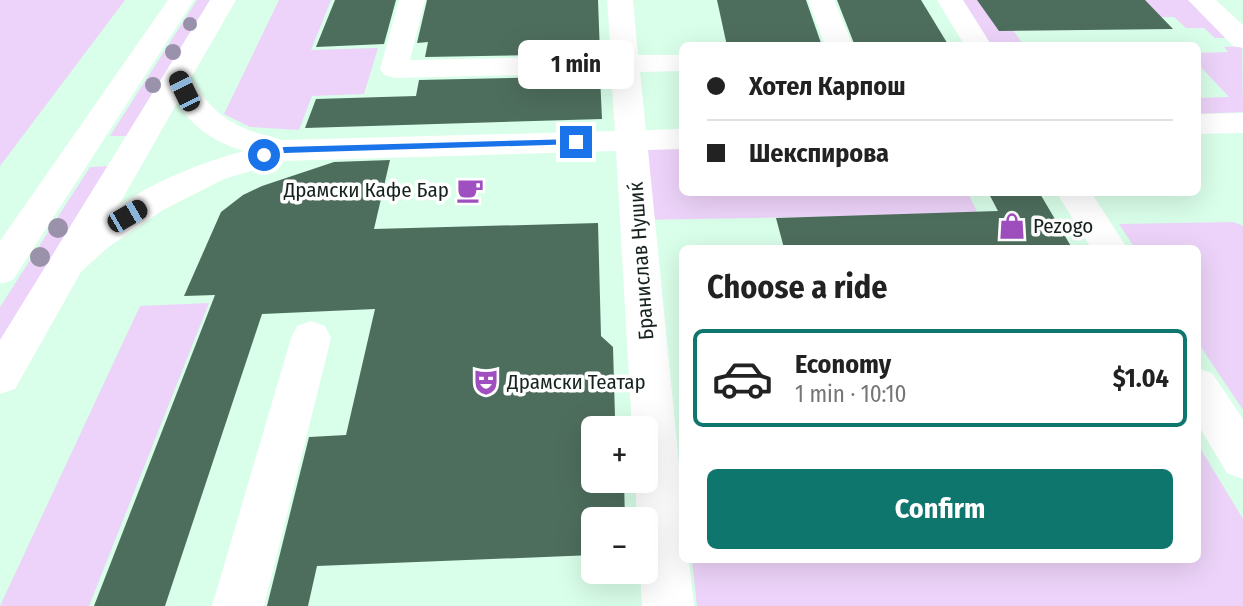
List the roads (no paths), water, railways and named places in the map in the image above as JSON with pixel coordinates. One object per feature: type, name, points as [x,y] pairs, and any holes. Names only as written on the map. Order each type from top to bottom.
[{"type":"street","points":[[0,270],[181,0]]},
{"type":"street","points":[[0,376],[223,0]]},
{"type":"street","points":[[412,0],[394,69],[679,63]]},
{"type":"street","name":"Бранислав Нушиќ","points":[[620,0],[668,606]]},
{"type":"street","points":[[821,0],[837,42]]},
{"type":"street","points":[[950,0],[976,42]]},
{"type":"street","points":[[1201,0],[1243,40]]},
{"type":"street","points":[[177,78],[191,104],[212,125],[241,141],[284,150],[679,139]]},
{"type":"street","points":[[1201,124],[1243,123]]},
{"type":"street","points":[[65,265],[94,239],[162,196],[212,172],[284,150]]},
{"type":"street","points":[[1076,196],[1107,245]]},
{"type":"street","points":[[238,606],[311,338]]},
{"type":"street","points":[[1201,392],[1243,458]]},
{"type":"place","name":"Драмски Кафе Бар","points":[[470,190]]},
{"type":"place","name":"Pezogo","points":[[1012,226]]},
{"type":"place","name":"Драмски Театар","points":[[486,382]]}]
